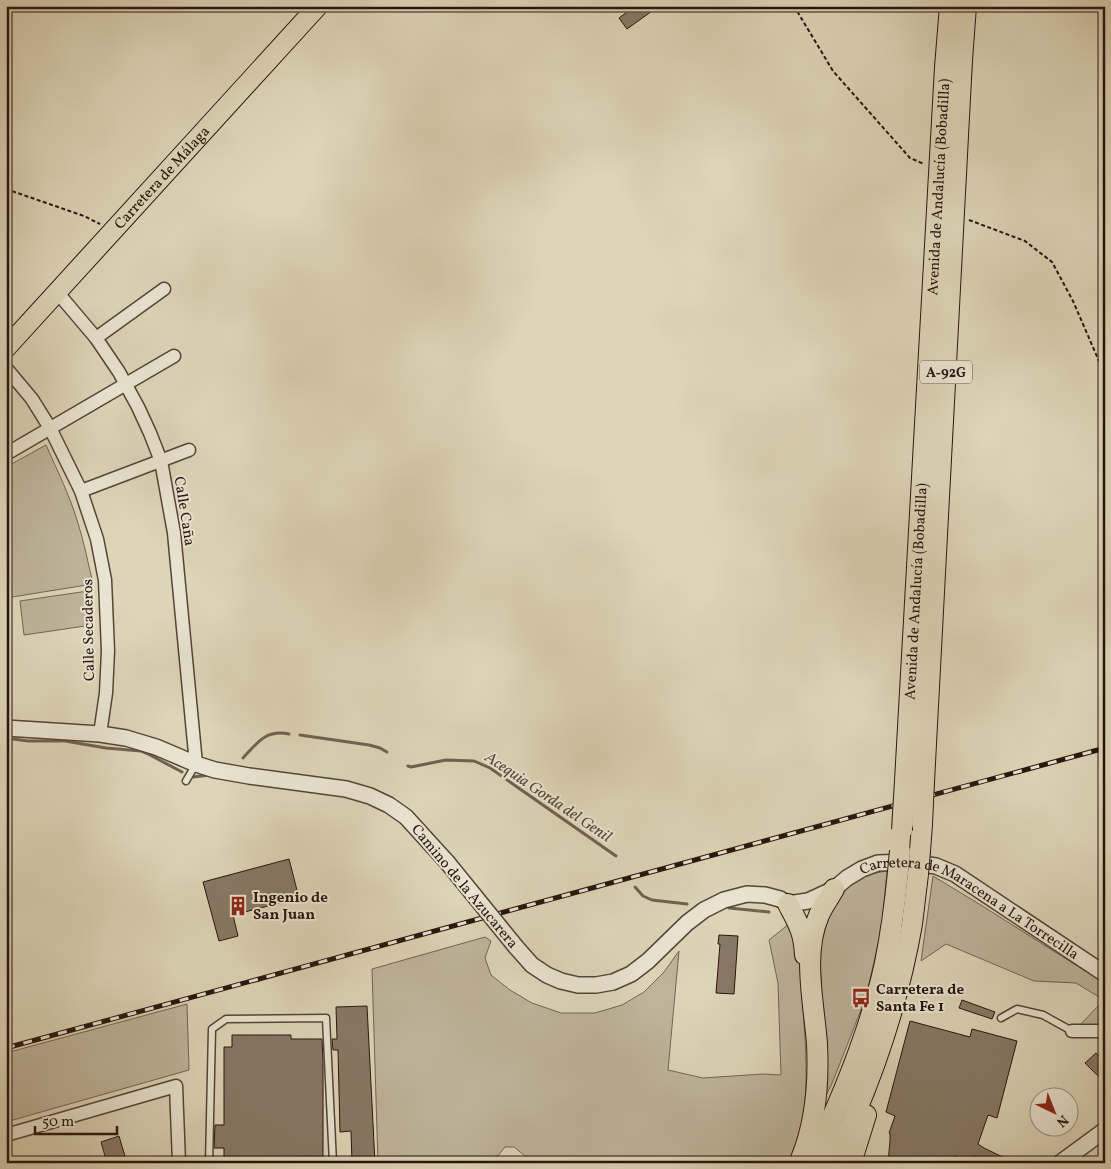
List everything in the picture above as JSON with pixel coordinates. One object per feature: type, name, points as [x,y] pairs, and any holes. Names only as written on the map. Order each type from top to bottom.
[{"type":"highway","name":"Avenida de Andalucía (Bobadilla)","points":[[832,1163],[855,1114],[876,1058],[901,975],[912,924],[908,873],[910,851],[922,824],[915,781],[939,172],[950,6]]},
{"type":"highway","name":"Avenida de Andalucía (Bobadilla)","points":[[910,851],[902,830],[915,781],[954,220],[966,6]]},
{"type":"highway","name":"Avenida de Andalucía (Bobadilla)","points":[[811,1163],[833,1117],[854,1065],[885,964],[894,911],[908,873]]},
{"type":"highway","points":[[799,1163],[812,1125],[818,1076],[810,951],[818,917],[834,889]]},
{"type":"highway","points":[[788,904],[804,940],[805,955],[810,971]]},
{"type":"highway","points":[[851,1163],[884,1062],[888,1022]]},
{"type":"main road","name":"Carretera de Málaga","points":[[6,348],[318,6]]},
{"type":"street","points":[[96,338],[164,289]]},
{"type":"street","name":"Calle Caña","points":[[58,292],[96,338],[126,384],[138,407],[160,461],[174,533],[196,764]]},
{"type":"street","points":[[6,454],[174,356]]},
{"type":"street","name":"Calle Secaderos","points":[[6,368],[32,399],[50,428],[81,491],[97,539],[105,580],[108,651],[106,693],[100,734]]},
{"type":"street","points":[[81,491],[189,450]]},
{"type":"street","name":"Camino de la Azucarera","points":[[6,728],[100,734],[126,738],[156,747],[215,770],[346,789],[370,796],[389,805],[406,817],[447,862],[532,965],[547,975],[578,985],[596,985],[613,982],[631,974],[704,910],[724,900],[746,894],[765,895],[780,899],[788,904]]},
{"type":"street","name":"Carretera de Maracena a La Torrecilla","points":[[834,889],[862,869],[878,863],[907,862],[936,866],[955,874],[1105,974]]},
{"type":"street","points":[[788,904],[808,901],[834,889]]},
{"type":"street","points":[[1072,1031],[1105,1031]]},
{"type":"street","points":[[6,1135],[176,1086],[179,1163]]},
{"type":"street","points":[[1060,1163],[1105,1130]]},
{"type":"street","points":[[1074,1163],[1105,1140]]},
{"type":"lane","points":[[186,781],[196,764]]},
{"type":"lane","points":[[1000,1018],[1017,1009],[1043,1015],[1072,1031]]},
{"type":"lane","points":[[210,1163],[212,1029],[226,1019],[326,1018],[333,1163]]},
{"type":"path","points":[[794,6],[833,71],[910,158],[939,172]]},
{"type":"path","points":[[6,189],[84,216],[113,231]]},
{"type":"path","points":[[954,220],[969,220],[1025,241],[1052,262],[1073,301],[1105,375]]},
{"type":"shaded area","points":[[46,445],[74,510],[93,584],[12,597],[6,569],[6,467]]},
{"type":"shaded area","points":[[88,591],[92,625],[24,635],[20,601]]},
{"type":"shaded area","points":[[887,871],[882,926],[866,997],[824,1100],[820,951],[825,920],[837,897],[852,883],[869,874]]},
{"type":"shaded area","points":[[933,876],[1105,983],[1105,1025],[1080,1025],[1104,1000],[1076,983],[1034,981],[946,944],[921,961]]},
{"type":"shaded area","points":[[790,923],[800,956],[802,975],[806,1086],[802,1125],[790,1163],[534,1163],[514,1147],[505,1147],[492,1163],[378,1163],[372,969],[485,937],[491,941],[485,958],[491,975],[510,990],[532,1003],[561,1013],[595,1013],[622,1005],[644,992],[664,972],[679,951],[668,1070],[703,1078],[763,1074],[781,1075],[778,983],[769,940]]},
{"type":"shaded area","points":[[187,1004],[189,1070],[6,1122],[6,1053]]},
{"type":"building","points":[[635,6],[659,6],[627,29],[619,18]]},
{"type":"building","name":"Ingenio de San Juan","points":[[289,859],[299,898],[233,915],[238,936],[219,941],[203,882]]},
{"type":"building","points":[[719,935],[738,936],[734,994],[716,993]]},
{"type":"building","points":[[962,1000],[995,1012],[992,1019],[959,1008]]},
{"type":"building","points":[[367,1006],[375,1163],[352,1163],[351,1131],[340,1132],[338,1050],[333,1050],[332,1039],[337,1039],[336,1007]]},
{"type":"building","points":[[910,1021],[970,1037],[972,1029],[1017,1041],[997,1118],[988,1115],[978,1144],[1015,1163],[988,1163],[974,1156],[971,1163],[954,1156],[952,1163],[888,1163],[889,1133],[895,1116],[886,1112]]},
{"type":"building","points":[[232,1035],[291,1035],[291,1039],[322,1039],[323,1163],[224,1163],[224,1148],[214,1148],[215,1125],[224,1125],[224,1047],[232,1047]]},
{"type":"building","points":[[1096,1053],[1105,1062],[1105,1083],[1085,1063]]},
{"type":"building","points":[[119,1136],[127,1163],[107,1163],[101,1142]]},
{"type":"waterway","name":"Acequia Gorda del Genil","points":[[243,758],[258,742],[268,735],[289,734]]},
{"type":"waterway","name":"Acequia Gorda del Genil","points":[[300,735],[369,745],[387,752]]},
{"type":"waterway","name":"Acequia Gorda del Genil","points":[[6,738],[28,741],[65,741],[106,748],[141,751],[182,772]]},
{"type":"waterway","name":"Acequia Gorda del Genil","points":[[408,766],[446,760],[474,761],[490,768],[616,856]]},
{"type":"waterway","name":"Acequia Gorda del Genil","points":[[193,777],[210,775]]},
{"type":"waterway","name":"Acequia Gorda del Genil","points":[[635,887],[643,896],[652,900],[687,904]]},
{"type":"waterway","name":"Acequia Gorda del Genil","points":[[729,908],[769,912]]},
{"type":"railway","points":[[6,1048],[1105,748]]},
{"type":"place","name":"Ingenio de San Juan","points":[[238,906]]},
{"type":"place","name":"Carretera de Santa Fe 1","points":[[861,998]]}]
